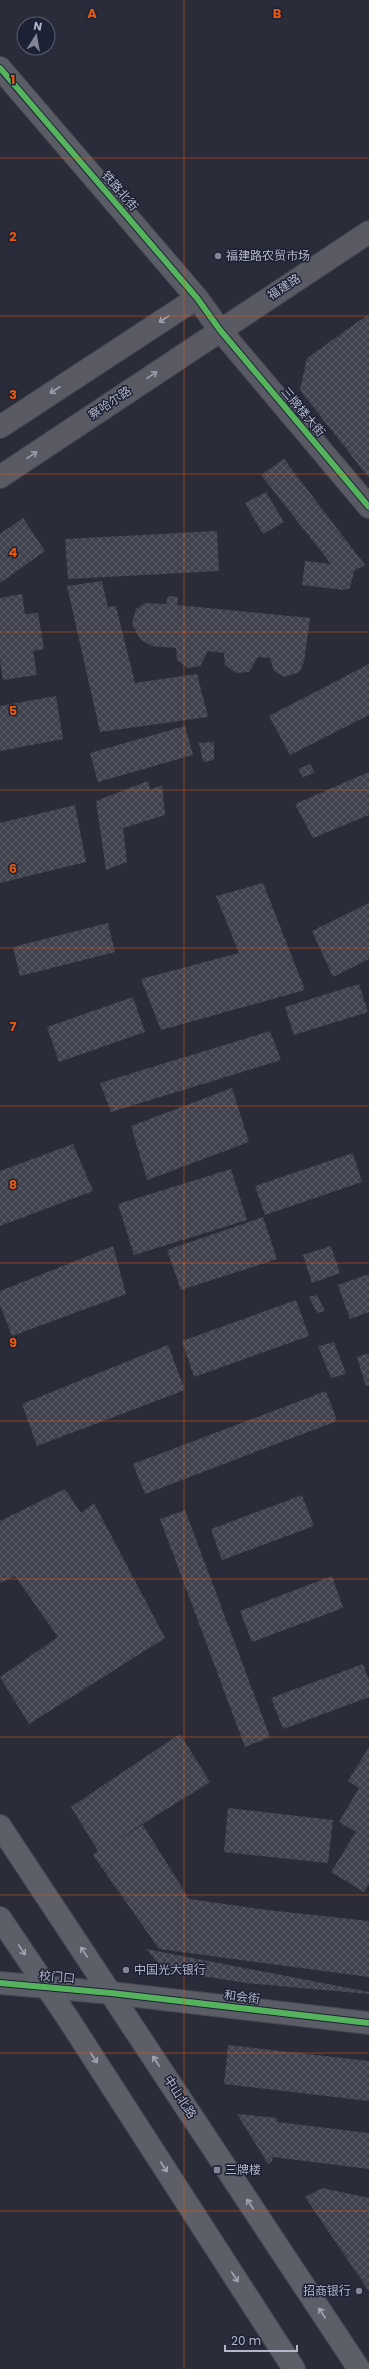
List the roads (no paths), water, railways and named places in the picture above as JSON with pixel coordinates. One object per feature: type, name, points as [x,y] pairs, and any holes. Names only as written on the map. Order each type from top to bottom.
[{"type":"main road","name":"福建路","points":[[220,330],[369,232]]},
{"type":"main road","name":"铁路北街","points":[[197,298],[220,330]]},
{"type":"main road","points":[[0,427],[197,298]]},
{"type":"main road","name":"察哈尔路","points":[[0,477],[220,330]]},
{"type":"main road","name":"三牌楼大街","points":[[220,330],[369,507]]},
{"type":"main road","name":"中山北路","points":[[0,1826],[112,1993],[359,2369]]},
{"type":"main road","points":[[0,1918],[294,2369]]},
{"type":"street","name":"铁路北街","points":[[0,68],[197,298]]},
{"type":"street","name":"校门口","points":[[0,1983],[112,1993]]},
{"type":"street","name":"和会街","points":[[112,1993],[369,2023]]},
{"type":"place","name":"福建路农贸市场","points":[[218,256]]},
{"type":"place","name":"中国光大银行","points":[[126,1970]]},
{"type":"place","name":"三牌楼","points":[[217,2170]]},
{"type":"place","name":"招商银行","points":[[359,2291]]}]
